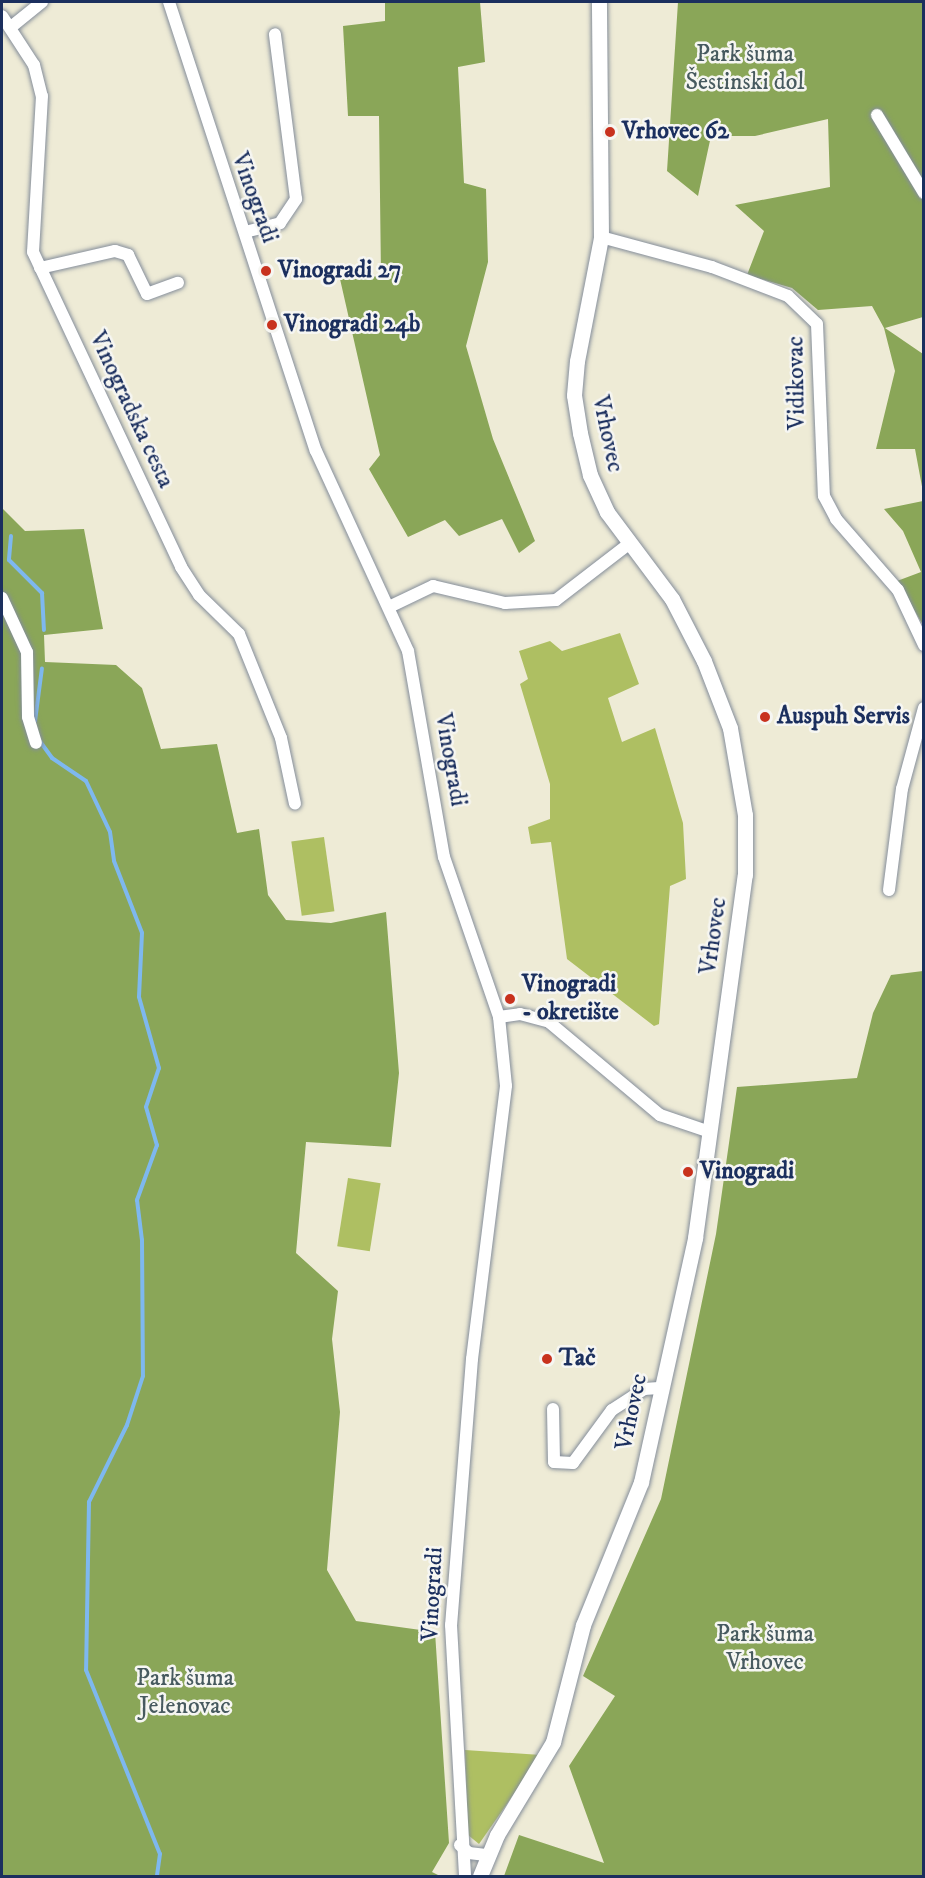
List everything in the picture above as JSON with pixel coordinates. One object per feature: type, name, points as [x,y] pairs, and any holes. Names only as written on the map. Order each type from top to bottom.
[{"type":"street","points":[[11,27],[42,2]]},
{"type":"street","name":"Vinogradi","points":[[168,2],[316,451],[408,651],[423,720],[444,857],[500,1017],[506,1086],[472,1359],[451,1625],[460,1845],[465,1876]]},
{"type":"street","name":"Vrhovec","points":[[480,1876],[486,1855],[553,1742],[584,1625],[641,1482],[659,1388],[695,1238],[707,1131],[742,898],[745,815],[730,728],[704,661],[672,599],[630,543],[590,475],[574,395],[601,237],[599,2]]},
{"type":"street","name":"Vinogradska cesta","points":[[2,16],[34,65],[42,96],[32,237],[40,268],[181,567],[199,595],[239,634],[281,738],[295,804]]},
{"type":"street","points":[[245,232],[280,222],[296,199],[275,34]]},
{"type":"street","points":[[877,115],[924,193]]},
{"type":"street","name":"Vidikovac","points":[[601,237],[712,267],[788,296],[817,324],[822,490],[836,519],[898,590],[924,645]]},
{"type":"street","points":[[40,268],[115,251],[128,255],[147,294],[178,283]]},
{"type":"street","points":[[388,607],[433,586],[505,603],[556,600],[630,543]]},
{"type":"street","points":[[2,598],[27,652],[28,717],[36,743]]},
{"type":"street","points":[[889,890],[902,789],[924,708]]},
{"type":"street","points":[[500,1017],[520,1014],[549,1022],[660,1114],[707,1131]]},
{"type":"street","points":[[553,1409],[554,1462],[573,1463],[612,1410],[644,1389],[659,1388]]},
{"type":"street","points":[[460,1845],[486,1855]]},
{"type":"green space","points":[[385,2],[480,2],[485,62],[458,67],[464,183],[486,189],[488,262],[466,346],[493,439],[535,541],[519,553],[502,519],[459,536],[445,520],[408,537],[369,469],[380,455],[340,279],[381,276],[379,116],[348,116],[343,26],[385,21]]},
{"type":"green space","name":"Park šuma Šestinski dol","points":[[678,2],[923,2],[923,317],[885,328],[923,354],[923,492],[915,449],[876,449],[895,371],[884,328],[872,306],[818,310],[792,288],[747,275],[764,231],[735,205],[830,187],[828,119],[755,136],[711,136],[698,196],[667,171]]},
{"type":"green space","points":[[923,501],[923,625],[897,581],[921,572],[903,531],[884,509]]},
{"type":"green space","name":"Park šuma Jelenovac","points":[[2,508],[25,531],[84,529],[103,629],[44,635],[45,662],[116,665],[142,688],[161,749],[217,744],[237,833],[259,829],[268,895],[286,920],[331,923],[386,912],[399,1073],[391,1147],[306,1142],[296,1253],[338,1291],[332,1339],[340,1412],[327,1570],[356,1621],[435,1632],[449,1843],[432,1872],[440,1876],[2,1876]]},
{"type":"green space","points":[[620,633],[639,684],[608,698],[622,742],[655,728],[683,823],[686,879],[670,886],[659,1024],[654,1026],[567,959],[551,842],[531,844],[528,827],[550,819],[550,784],[520,684],[528,679],[519,651],[550,641],[562,651]]},
{"type":"green space","points":[[324,837],[334,911],[302,916],[291,842]]},
{"type":"green space","name":"Park šuma Vrhovec","points":[[923,971],[923,1876],[504,1876],[519,1835],[604,1863],[569,1766],[615,1696],[583,1676],[661,1499],[716,1234],[737,1087],[857,1078],[873,1013],[891,975]]},
{"type":"green space","points":[[348,1178],[381,1183],[370,1251],[337,1246]]},
{"type":"green space","points":[[465,1750],[541,1755],[479,1844],[468,1835]]},
{"type":"waterway","points":[[11,536],[9,560],[42,593],[44,630]]},
{"type":"waterway","points":[[35,721],[42,668]]},
{"type":"waterway","points":[[39,740],[52,758],[86,781],[110,832],[114,861],[142,933],[139,997],[159,1068],[146,1107],[157,1145],[137,1200],[142,1240],[143,1376],[127,1425],[89,1502],[86,1670],[160,1854],[157,1876]]},
{"type":"place","name":"Vrhovec 62","points":[[610,132]]},
{"type":"place","name":"Vinogradi 27","points":[[266,271]]},
{"type":"place","name":"Vinogradi 24b","points":[[272,325]]},
{"type":"place","name":"Auspuh Servis","points":[[765,717]]},
{"type":"place","name":"Vinogradi - okretište","points":[[510,999]]},
{"type":"place","name":"Vinogradi","points":[[688,1172]]},
{"type":"place","name":"Tač","points":[[547,1359]]}]
